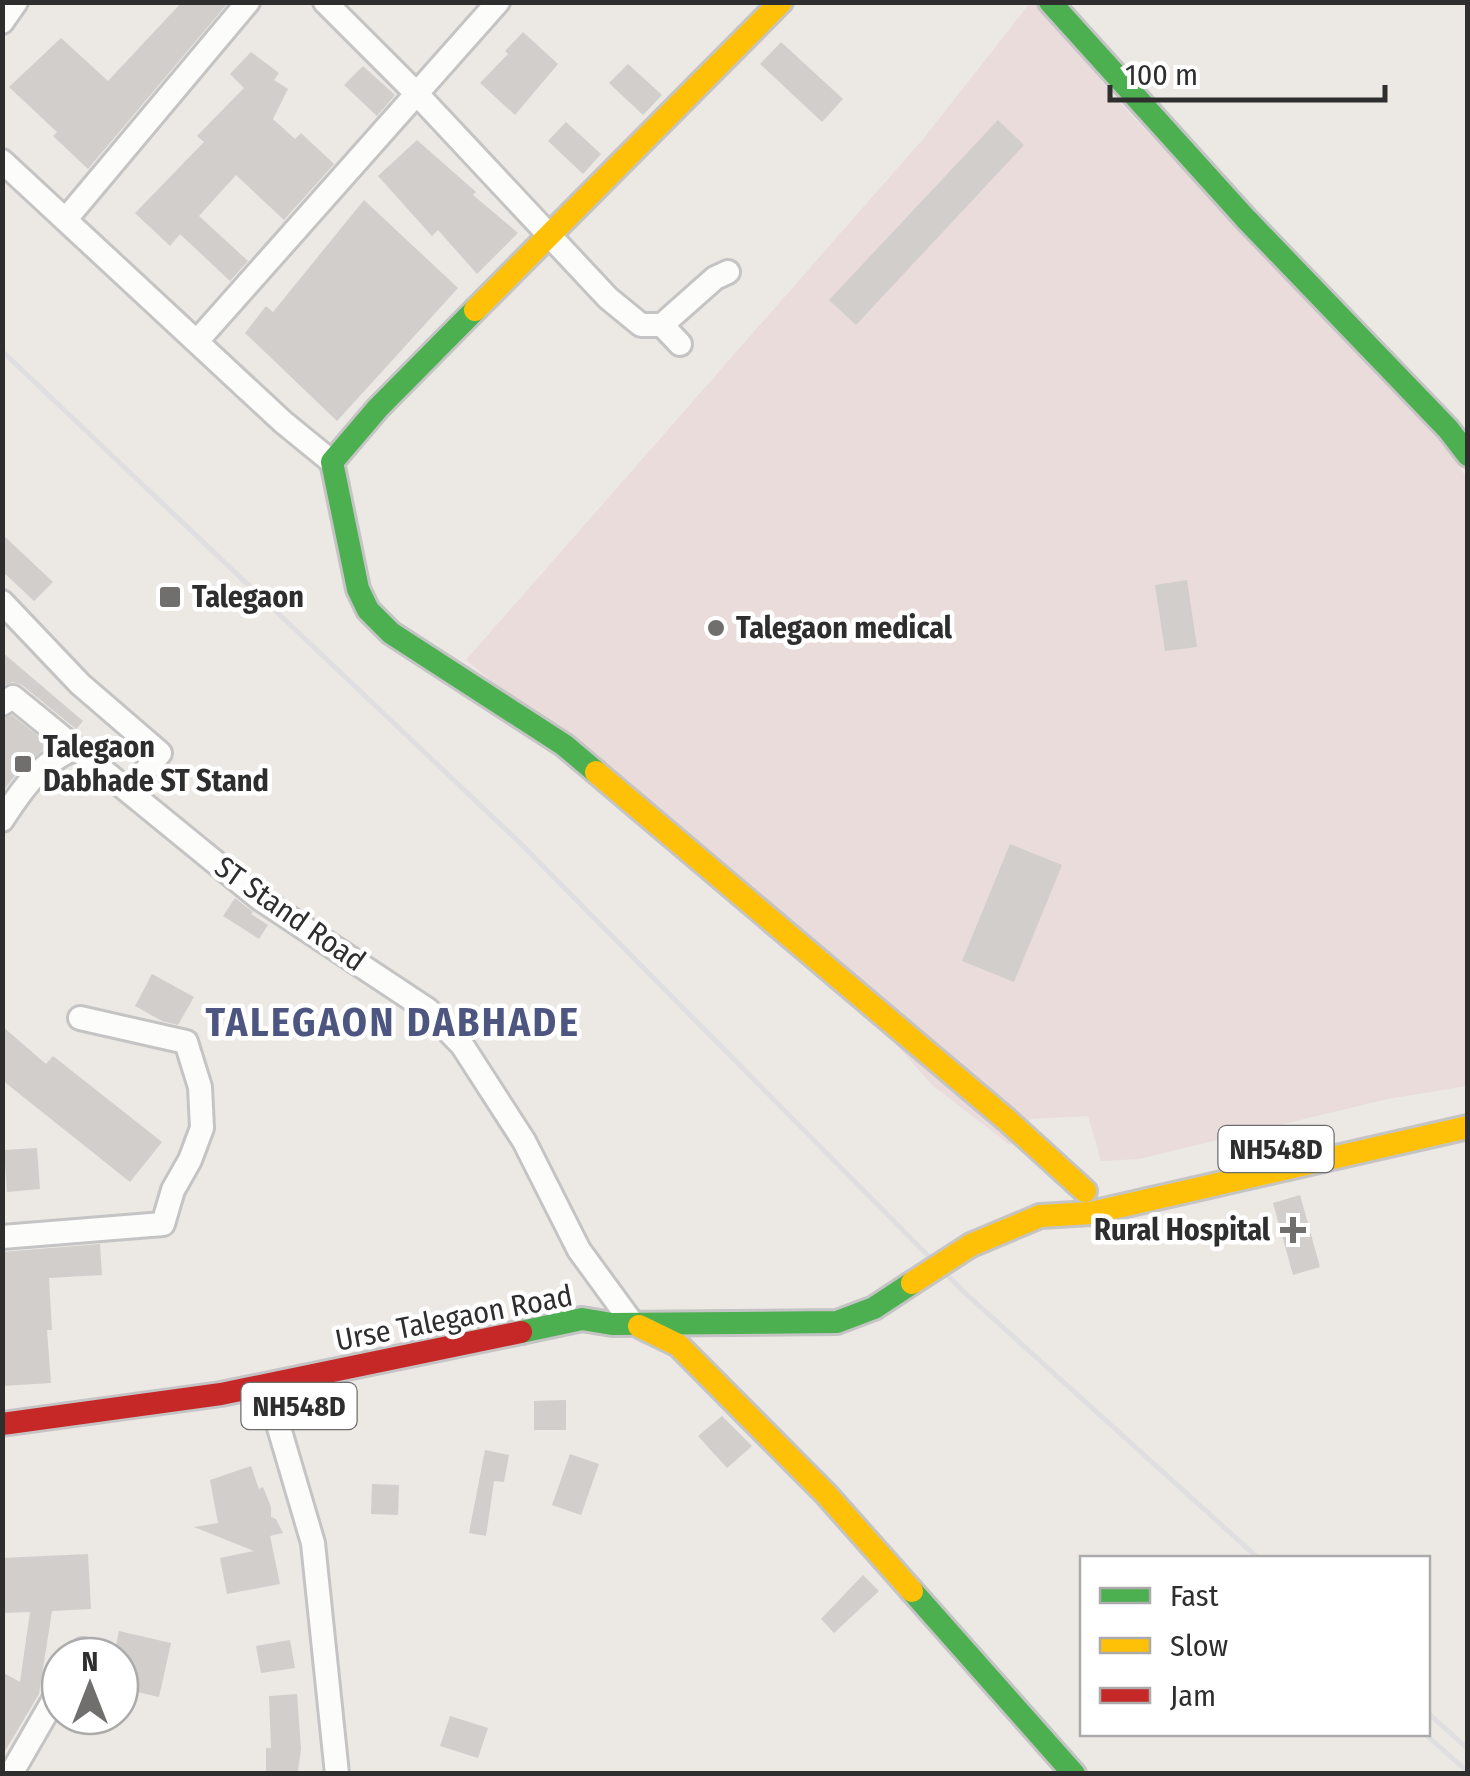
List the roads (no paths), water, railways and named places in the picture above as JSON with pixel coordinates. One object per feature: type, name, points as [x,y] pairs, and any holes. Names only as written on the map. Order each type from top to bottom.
[{"type":"main road","points":[[780,2],[378,408],[332,462],[358,589],[368,610],[391,633],[564,745],[1007,1120],[1085,1191]]},
{"type":"main road","points":[[1052,3],[1246,219],[1448,428],[1468,456]]},
{"type":"main road","name":"NH548D","points":[[1040,1216],[1085,1191],[1468,1107]]},
{"type":"main road","name":"NH548D","points":[[1040,1216],[1092,1213],[1468,1126]]},
{"type":"main road","name":"Urse Talegaon Road","points":[[2,1424],[267,1388],[582,1320],[622,1324],[837,1322],[874,1308],[971,1246],[1040,1216]]},
{"type":"main road","points":[[592,1343],[622,1324],[678,1345],[826,1494],[1074,1774]]},
{"type":"main road","name":"NH548D","points":[[244,1418],[283,1410]]},
{"type":"street","points":[[2,22],[16,2]]},
{"type":"street","points":[[66,219],[248,2]]},
{"type":"street","points":[[325,2],[627,316],[641,326],[662,326],[715,278],[728,272]]},
{"type":"street","points":[[198,340],[498,2]]},
{"type":"street","points":[[2,162],[283,422],[332,462]]},
{"type":"street","points":[[662,326],[680,344]]},
{"type":"street","points":[[2,602],[80,684],[160,754],[129,792]]},
{"type":"street","name":"ST Stand Road","points":[[2,704],[12,697],[260,898],[428,1010],[462,1046],[515,1127],[622,1324]]},
{"type":"street","points":[[2,820],[32,775],[55,757],[75,748]]},
{"type":"street","points":[[2,1237],[163,1224],[172,1190],[190,1160],[202,1128],[200,1086],[186,1042],[80,1018]]},
{"type":"street","points":[[267,1388],[283,1410],[314,1542],[337,1774]]},
{"type":"street","points":[[11,1774],[40,1724]]},
{"type":"railway","points":[[2,351],[519,842],[964,1292],[1256,1556]]},
{"type":"railway","points":[[1430,1715],[1468,1749]]},
{"type":"railway","points":[[1427,1736],[1468,1772]]},
{"type":"place","name":"Talegaon","points":[[170,597]]},
{"type":"place","name":"Talegaon medical","points":[[716,628]]},
{"type":"place","name":"Talegaon Dabhade ST Stand","points":[[23,764]]},
{"type":"place","name":"Rural Hospital","points":[[1293,1230]]},
{"type":"district","name":"TALEGAON DABHADE","points":[[393,1022]]}]
